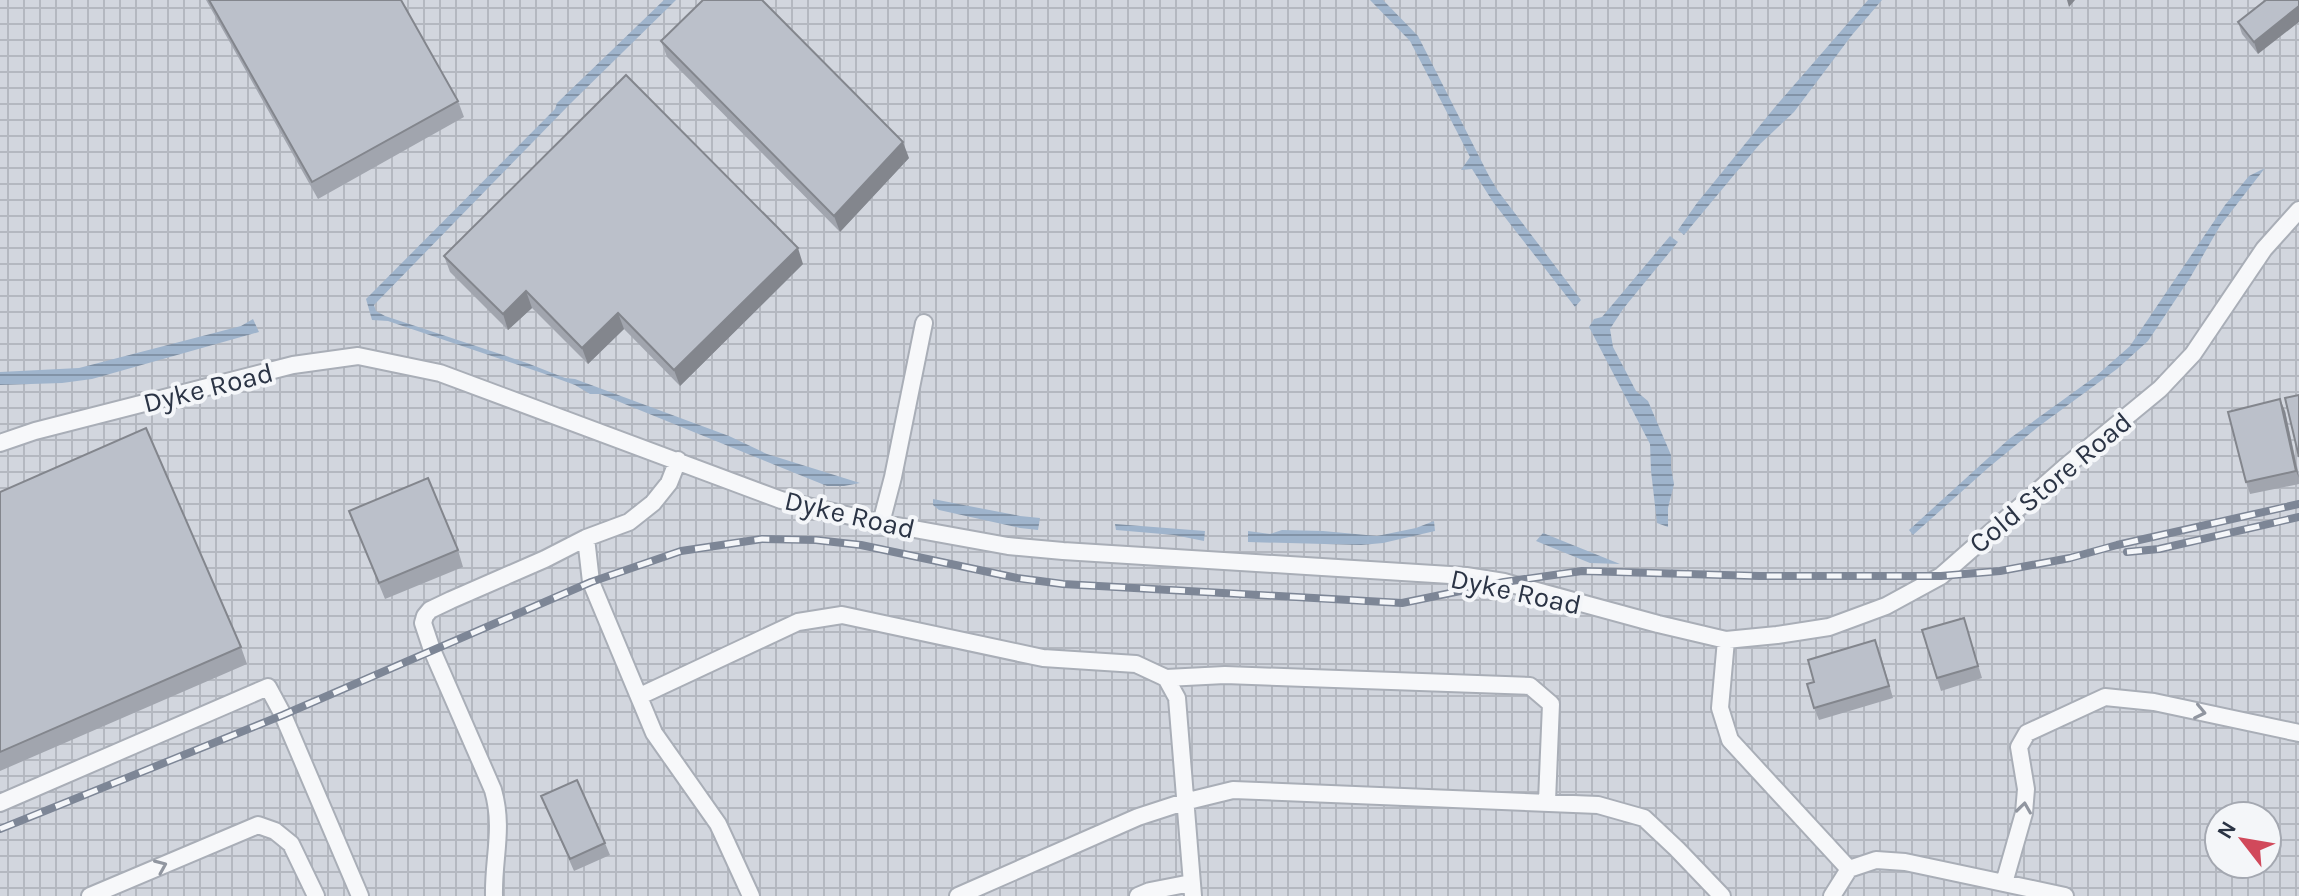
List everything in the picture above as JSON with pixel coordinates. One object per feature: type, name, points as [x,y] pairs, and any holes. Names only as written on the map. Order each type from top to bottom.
[{"type":"street","name":"Cold Store Road","points":[[1726,640],[1829,627],[1886,606],[1941,576],[2160,389],[2193,354],[2264,249],[2299,210]]},
{"type":"street","points":[[881,523],[924,323]]},
{"type":"street","name":"Dyke Road","points":[[0,443],[35,431],[293,365],[358,356],[440,373],[781,500],[881,523],[1008,546],[1049,550],[1466,576],[1504,582],[1726,640]]},
{"type":"street","points":[[494,896],[498,808],[432,650],[423,623],[425,616],[430,610],[586,538],[629,522],[653,503],[669,483],[678,460]]},
{"type":"street","points":[[586,538],[591,582],[654,733],[718,824],[751,896]]},
{"type":"street","points":[[640,696],[798,622],[842,615],[1043,658],[1136,664],[1166,678],[1225,675],[1530,686],[1551,704],[1547,801]]},
{"type":"street","points":[[1726,640],[1720,708],[1730,740],[1849,869]]},
{"type":"street","points":[[1138,896],[1150,891],[1192,889],[1177,698],[1166,678]]},
{"type":"street","points":[[0,803],[268,687],[283,715],[360,896]]},
{"type":"street","points":[[2004,883],[2024,813],[2026,789],[2019,747],[2027,733],[2105,697],[2154,702],[2299,733]]},
{"type":"street","points":[[958,896],[1138,817],[1233,790],[1598,805],[1644,818],[1722,896]]},
{"type":"street","points":[[90,896],[258,825],[275,831],[291,844],[316,896]]},
{"type":"street","points":[[1832,896],[1849,869],[1876,860],[1905,862],[2065,896]]},
{"type":"shaded area","points":[[0,0],[2299,0],[2299,896],[0,896]]},
{"type":"water","points":[[664,0],[676,0],[374,305],[376,311],[575,379],[729,436],[767,454],[860,483],[827,486],[600,394],[590,394],[542,373],[388,321],[372,320],[366,299],[555,109],[557,103]]},
{"type":"water","points":[[1370,0],[1383,0],[1418,36],[1489,176],[1581,300],[1575,307],[1493,202],[1472,169],[1461,170],[1470,157],[1410,41]]},
{"type":"water","points":[[1868,0],[1882,0],[1794,112],[1759,145],[1684,235],[1678,230],[1697,203]]},
{"type":"water","points":[[2265,168],[2220,226],[2148,341],[2117,369],[1988,468],[1913,535],[1909,530],[2009,439],[2096,376],[2130,346],[2225,205],[2249,176]]},
{"type":"water","points":[[1670,236],[1678,242],[1610,329],[1613,347],[1636,391],[1648,401],[1671,455],[1674,484],[1668,508],[1668,527],[1657,523],[1650,444],[1589,327],[1594,319],[1602,317]]},
{"type":"water","points":[[253,319],[259,332],[92,379],[0,385],[0,372],[79,368],[241,326]]},
{"type":"water","points":[[933,499],[1040,518],[1038,530],[939,510],[933,505]]},
{"type":"water","points":[[1434,521],[1435,531],[1383,543],[1248,542],[1248,531],[1270,534],[1282,530],[1323,531],[1377,536]]},
{"type":"water","points":[[1115,524],[1205,531],[1204,541],[1116,530]]},
{"type":"water","points":[[1543,533],[1620,564],[1590,563],[1536,541]]},
{"type":"building","points":[[209,0],[401,0],[458,101],[312,182]]},
{"type":"building","points":[[703,0],[762,0],[903,142],[834,216],[661,41]]},
{"type":"building","points":[[2266,0],[2299,0],[2299,6],[2254,42],[2238,22]]},
{"type":"building","points":[[626,75],[798,248],[674,370],[618,313],[582,348],[526,291],[503,314],[444,256]]},
{"type":"building","points":[[2299,395],[2299,457],[2285,398]]},
{"type":"building","points":[[2280,399],[2296,471],[2246,482],[2228,412]]},
{"type":"building","points":[[146,428],[241,647],[0,752],[0,492]]},
{"type":"building","points":[[428,478],[458,550],[379,583],[349,511]]},
{"type":"building","points":[[1964,618],[1978,666],[1937,678],[1922,630]]},
{"type":"building","points":[[1875,640],[1889,686],[1814,708],[1807,684],[1814,682],[1808,660]]},
{"type":"building","points":[[577,780],[605,843],[570,859],[541,796]]},
{"type":"railway","points":[[0,829],[283,715],[591,582],[681,551],[762,539],[861,545],[1017,578],[1063,584],[1402,603],[1504,582],[1582,571],[1759,576],[1941,576],[2000,571],[2070,558],[2299,504]]},
{"type":"railway","points":[[2127,552],[2159,549],[2299,517]]}]
